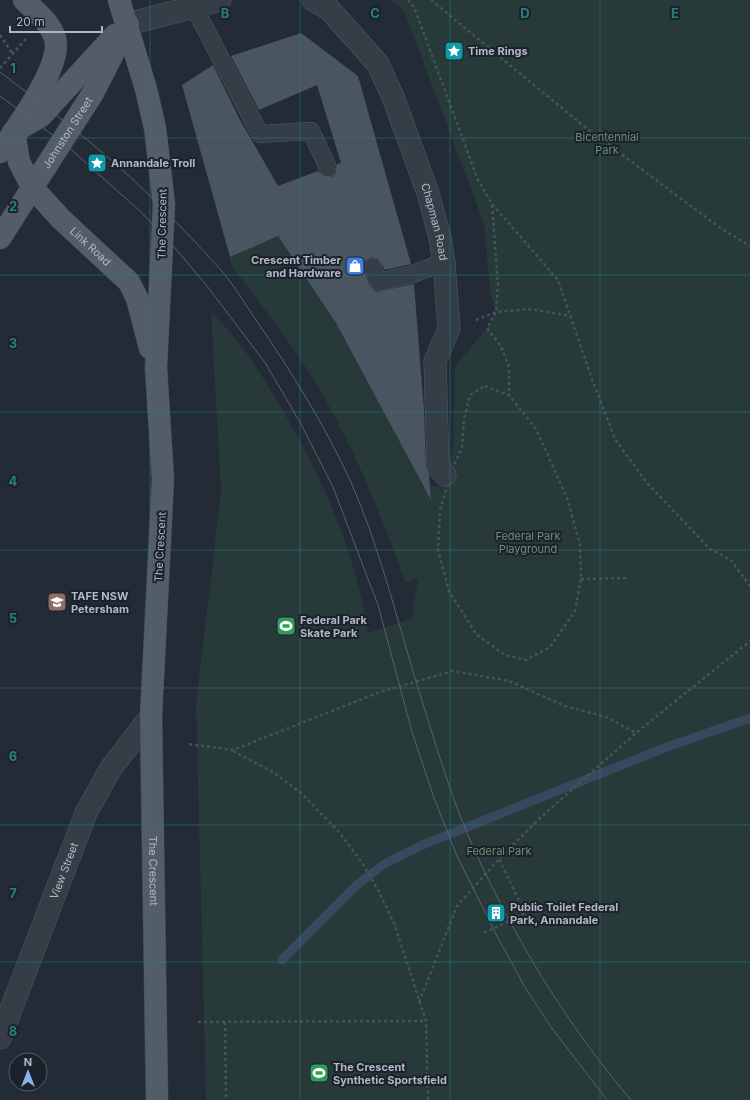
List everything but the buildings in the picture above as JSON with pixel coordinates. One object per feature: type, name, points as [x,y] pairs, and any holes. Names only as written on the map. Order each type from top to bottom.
[{"type":"main road","points":[[0,152],[51,70],[56,54],[55,38],[50,26],[24,0]]},
{"type":"main road","name":"The Crescent","points":[[119,0],[128,24],[154,122],[163,183],[164,204],[156,368],[163,479],[151,716],[157,1100]]},
{"type":"main road","points":[[14,131],[41,116],[105,45],[128,24]]},
{"type":"main road","name":"Johnston Street","points":[[0,238],[93,93],[128,24]]},
{"type":"main road","name":"Link Road","points":[[14,131],[19,162],[32,187],[61,219],[129,282],[137,298],[156,368]]},
{"type":"street","points":[[128,24],[220,0]]},
{"type":"street","name":"Chapman Road","points":[[313,0],[329,9],[378,64],[393,97],[428,193],[440,238],[444,262],[449,330],[435,361],[438,467],[445,475]]},
{"type":"street","name":"View Street","points":[[0,1038],[86,813],[111,768],[151,716]]},
{"type":"lane","points":[[194,7],[260,134],[311,131],[328,168]]},
{"type":"lane","points":[[372,267],[379,282],[413,274],[444,262]]},
{"type":"path","points":[[408,0],[414,7],[478,180],[492,204],[558,280],[592,379],[615,439],[647,483],[710,549],[731,560],[750,586]]},
{"type":"path","points":[[431,0],[585,127],[719,227],[750,246]]},
{"type":"path","points":[[0,35],[12,53],[0,68]]},
{"type":"path","points":[[492,204],[498,284],[496,312],[487,328],[501,346],[510,367],[510,395]]},
{"type":"path","points":[[449,330],[496,312],[530,309],[571,316]]},
{"type":"path","points":[[485,386],[510,395],[536,429],[567,498],[580,544],[581,579],[575,611],[550,647],[526,660],[505,655],[476,634],[449,591],[438,550],[440,510],[453,467],[462,448],[464,419],[470,395],[485,386]]},
{"type":"path","points":[[581,579],[629,578]]},
{"type":"path","points":[[418,1002],[457,906],[499,859],[540,818],[636,733],[750,641]]},
{"type":"path","points":[[233,750],[380,692],[452,672],[509,681],[565,706],[606,717],[636,733]]},
{"type":"path","points":[[189,744],[233,750],[273,772],[301,793],[339,832],[363,864],[394,923],[418,1002],[426,1021],[428,1100]]},
{"type":"path","points":[[484,934],[525,913],[499,859]]},
{"type":"path","points":[[198,1022],[426,1021]]},
{"type":"path","points":[[226,1022],[226,1100]]},
{"type":"green space","name":"Federal Park","points":[[390,0],[750,0],[750,1100],[206,1100],[196,703],[221,493],[211,311],[250,358],[289,421],[307,455],[339,525],[352,561],[368,633],[412,618],[418,579],[405,583],[373,499],[349,444],[335,417],[305,366],[231,265],[230,257],[278,236],[336,323],[423,485],[441,486],[453,452],[455,366],[487,328],[496,312],[490,290],[484,224],[404,11]]},
{"type":"waterway","points":[[282,960],[358,884],[384,864],[425,844],[667,747],[750,718]]},
{"type":"tram line","points":[[0,72],[99,149],[188,234],[230,282],[294,378],[340,459],[372,535],[446,777],[459,814],[474,849],[507,916],[544,980],[585,1042],[631,1100]]},
{"type":"tram line","points":[[0,96],[66,145],[140,211],[170,242],[207,286],[266,364],[301,424],[333,487],[378,605],[412,732],[434,798],[457,856],[498,938],[526,989],[551,1027],[607,1100]]},
{"type":"place","name":"Time Rings","points":[[454,51]]},
{"type":"place","name":"Annandale Troll","points":[[97,163]]},
{"type":"place","name":"Crescent Timber and Hardware","points":[[355,266]]},
{"type":"place","name":"TAFE NSW Petersham","points":[[57,602]]},
{"type":"place","name":"Federal Park Skate Park","points":[[286,626]]},
{"type":"place","name":"Public Toilet Federal Park, Annandale","points":[[496,913]]},
{"type":"place","name":"The Crescent Synthetic Sportsfield","points":[[319,1073]]},
{"type":"park label","name":"Bicentennial Park","points":[[607,143]]},
{"type":"park label","name":"Federal Park Playground","points":[[528,542]]}]
